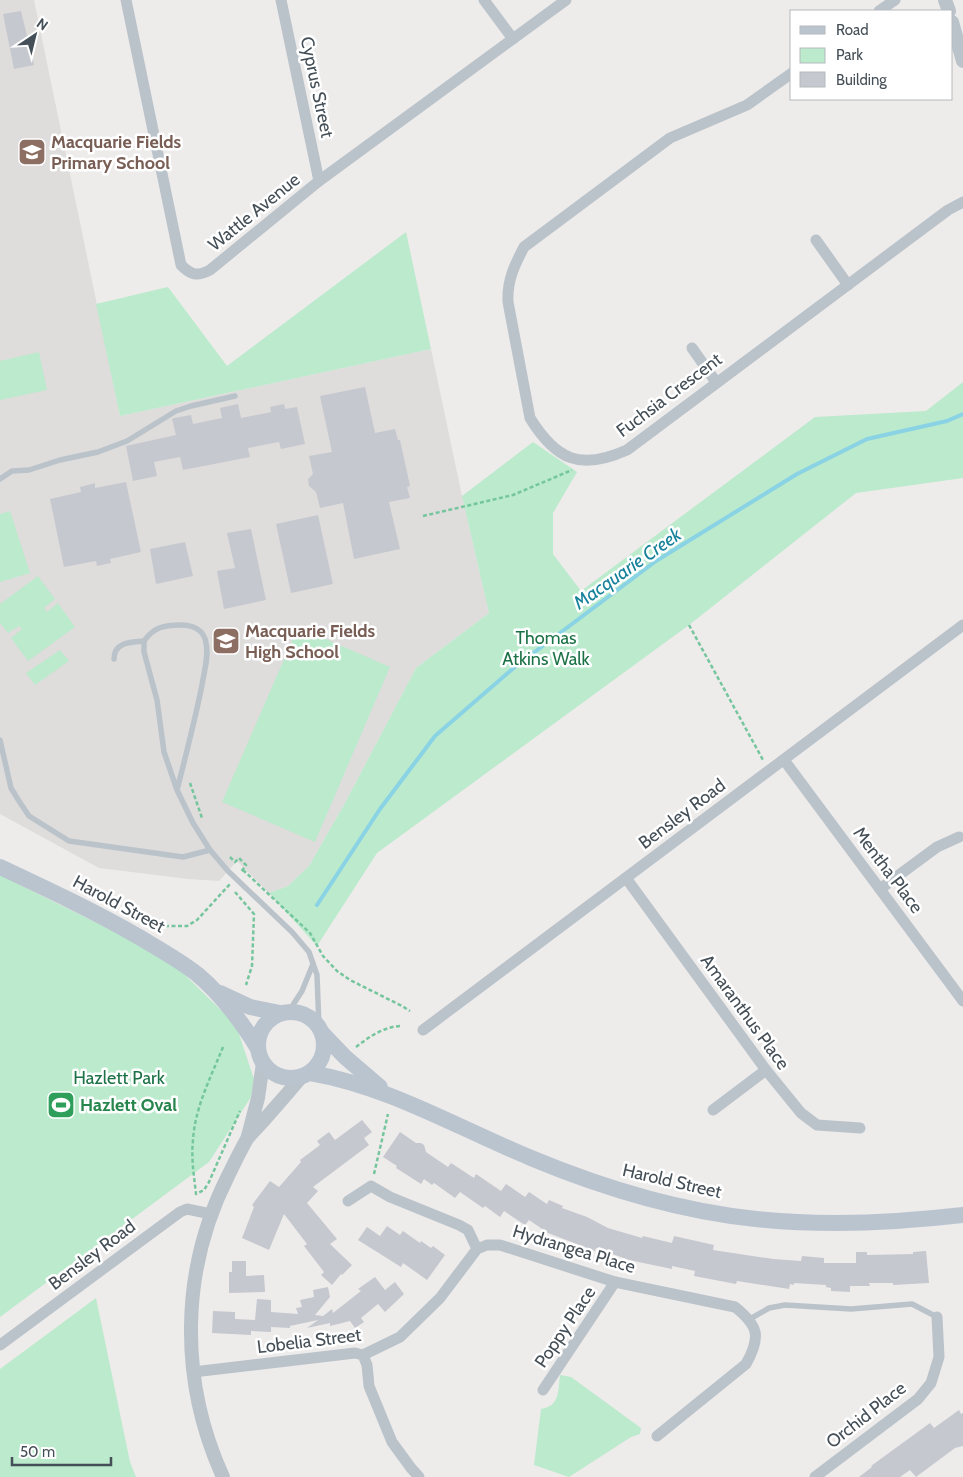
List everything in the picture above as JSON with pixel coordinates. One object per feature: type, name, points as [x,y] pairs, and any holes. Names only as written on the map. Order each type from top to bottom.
[{"type":"main road","name":"Harold Street","points":[[0,867],[117,924],[172,956],[197,974],[212,988],[239,1020],[257,1047]]},
{"type":"main road","name":"Harold Street","points":[[212,988],[236,1002],[250,1007],[284,1012]]},
{"type":"main road","points":[[284,1012],[298,1012],[306,1015],[321,1031],[324,1043],[321,1060],[306,1074],[295,1078],[280,1076],[274,1073],[263,1063],[257,1047],[258,1038],[265,1023],[284,1012]]},
{"type":"main road","name":"Harold Street","points":[[321,1031],[352,1063],[390,1095]]},
{"type":"main road","name":"Harold Street","points":[[306,1074],[354,1082],[390,1095],[530,1158],[587,1180],[651,1199],[756,1219],[829,1223],[906,1221],[963,1215]]},
{"type":"street","name":"Wattle Avenue","points":[[126,0],[181,265],[193,274],[201,275],[210,270],[319,181],[566,0]]},
{"type":"street","name":"Cyprus Street","points":[[281,0],[319,181]]},
{"type":"street","points":[[484,0],[513,39]]},
{"type":"street","points":[[880,10],[895,0]]},
{"type":"street","points":[[953,26],[963,61]]},
{"type":"street","name":"Fuchsia Crescent","points":[[790,74],[747,105],[670,138],[524,247],[513,267],[507,288],[508,302],[530,418],[540,434],[552,447],[569,458],[589,461],[610,458],[627,450],[948,210],[963,202]]},
{"type":"street","points":[[816,240],[848,285]]},
{"type":"street","points":[[692,348],[716,382]]},
{"type":"street","name":"Bensley Road","points":[[423,1030],[963,625]]},
{"type":"street","name":"Mentha Place","points":[[784,760],[963,1001]]},
{"type":"street","points":[[880,889],[937,847],[959,838]]},
{"type":"street","name":"Amaranthus Place","points":[[626,878],[766,1070],[800,1113],[816,1125],[860,1128]]},
{"type":"street","points":[[223,1477],[204,1427],[193,1372],[190,1338],[192,1294],[198,1256],[211,1214],[248,1139],[258,1098],[263,1063]]},
{"type":"street","points":[[713,1110],[766,1070]]},
{"type":"street","points":[[248,1139],[306,1074]]},
{"type":"street","points":[[348,1201],[371,1186],[390,1197],[468,1230],[477,1249]]},
{"type":"street","name":"Bensley Road","points":[[0,1345],[180,1212],[187,1209],[211,1214]]},
{"type":"street","name":"Hydrangea Place","points":[[477,1249],[486,1245],[500,1245],[615,1282],[684,1298],[735,1307],[750,1319]]},
{"type":"street","name":"Lobelia Street","points":[[193,1372],[354,1353],[363,1355],[400,1337],[440,1298],[477,1249]]},
{"type":"street","name":"Poppy Place","points":[[543,1390],[615,1282]]},
{"type":"street","name":"Orchid Place","points":[[815,1477],[918,1399],[930,1383],[939,1357],[937,1317]]},
{"type":"street","points":[[657,1436],[746,1364],[755,1349],[756,1334],[750,1319]]},
{"type":"street","points":[[363,1355],[367,1365],[369,1386],[392,1442],[410,1468],[419,1477]]},
{"type":"lane","points":[[0,479],[12,472],[29,470],[98,452],[127,441],[176,411],[235,396]]},
{"type":"lane","points":[[177,790],[205,670],[206,642],[202,633],[194,627],[187,625],[163,626],[150,633],[144,641],[144,652],[157,700],[164,752],[177,790],[193,823],[210,850],[228,871],[292,932],[308,952],[318,975],[321,1031]]},
{"type":"lane","points":[[114,659],[116,650],[124,643],[144,641]]},
{"type":"lane","points":[[0,740],[11,788],[29,816],[69,841],[184,857],[210,850]]},
{"type":"lane","points":[[284,1012],[302,992],[313,964]]},
{"type":"lane","name":"Orchid Place","points":[[750,1319],[769,1308],[785,1305],[851,1309],[912,1304],[937,1317]]},
{"type":"path","points":[[423,516],[513,495],[573,469]]},
{"type":"path","points":[[689,625],[769,770]]},
{"type":"path","points":[[190,783],[205,825]]},
{"type":"path","points":[[228,856],[235,862],[238,858],[246,865],[243,870]]},
{"type":"path","points":[[152,926],[187,926],[197,920],[229,886],[254,914],[252,966],[246,984]]},
{"type":"path","points":[[323,956],[337,971],[350,980],[410,1011]]},
{"type":"path","points":[[355,1048],[370,1036],[387,1028],[400,1026]]},
{"type":"path","points":[[223,1047],[199,1106],[194,1131],[192,1157],[196,1194],[204,1190],[209,1182],[243,1103]]},
{"type":"path","points":[[371,1186],[388,1114]]},
{"type":"shaded area","name":"Macquarie Fields High School","points":[[0,0],[34,0],[120,416],[431,349],[489,613],[416,668],[345,803],[309,866],[288,886],[269,893],[237,861],[219,881],[99,868],[0,814]]},
{"type":"green space","points":[[406,232],[431,349],[120,416],[96,304],[168,287],[227,366]]},
{"type":"green space","points":[[39,352],[47,390],[0,400],[0,361]]},
{"type":"green space","name":"Thomas Atkins Walk","points":[[963,382],[963,478],[856,493],[689,625],[377,853],[317,946],[269,893],[288,886],[309,866],[345,803],[416,668],[489,613],[462,496],[533,442],[577,472],[553,513],[553,554],[581,591],[815,417],[926,411]]},
{"type":"green space","points":[[10,511],[30,573],[0,582],[0,514]]},
{"type":"green space","points":[[38,576],[55,599],[44,608],[47,612],[58,603],[75,627],[28,661],[11,638],[22,629],[19,626],[8,633],[0,623],[0,604]]},
{"type":"green space","points":[[298,627],[390,667],[315,842],[222,802]]},
{"type":"green space","points":[[60,650],[69,661],[35,685],[26,673]]},
{"type":"green space","name":"Hazlett Park","points":[[0,875],[141,945],[183,973],[236,1025],[254,1079],[251,1097],[209,1162],[0,1317]]},
{"type":"green space","points":[[96,1298],[130,1462],[136,1477],[0,1477],[0,1369]]},
{"type":"green space","points":[[560,1375],[571,1377],[641,1428],[640,1434],[631,1437],[569,1477],[534,1465],[541,1409],[552,1405],[555,1401]]},
{"type":"building","points":[[21,11],[34,65],[14,69],[3,14]]},
{"type":"building","points":[[365,387],[375,433],[395,429],[398,440],[400,440],[410,486],[407,487],[410,498],[389,502],[400,549],[354,559],[343,503],[320,508],[316,492],[309,486],[308,479],[313,474],[309,456],[332,452],[320,396]]},
{"type":"building","points":[[238,404],[241,418],[271,412],[270,407],[284,404],[285,409],[297,407],[305,444],[281,449],[279,442],[248,448],[250,457],[183,470],[180,457],[154,462],[157,476],[133,481],[126,446],[176,435],[172,419],[174,418],[191,415],[193,424],[222,418],[220,408]]},
{"type":"building","points":[[126,482],[141,552],[110,559],[111,563],[97,566],[96,561],[64,567],[50,499],[81,492],[80,487],[95,483],[95,488]]},
{"type":"building","points":[[318,515],[333,584],[291,593],[276,524]]},
{"type":"building","points":[[251,529],[266,600],[224,609],[217,571],[235,568],[227,533]]},
{"type":"building","points":[[185,542],[193,576],[156,584],[150,549]]},
{"type":"building","points":[[362,1120],[372,1132],[364,1138],[369,1145],[313,1187],[318,1191],[307,1203],[337,1239],[330,1244],[352,1265],[332,1285],[321,1275],[324,1272],[304,1246],[307,1244],[284,1214],[269,1250],[242,1238],[254,1207],[252,1205],[270,1181],[279,1187],[301,1162],[300,1160],[320,1145],[317,1141],[329,1132],[335,1140]]},
{"type":"building","points":[[400,1132],[416,1143],[424,1145],[426,1152],[448,1167],[451,1163],[474,1178],[476,1174],[501,1191],[506,1184],[525,1197],[529,1192],[547,1204],[549,1200],[563,1206],[562,1208],[587,1217],[608,1228],[642,1238],[643,1236],[672,1243],[674,1236],[714,1245],[713,1250],[773,1259],[801,1261],[802,1256],[824,1258],[824,1263],[856,1263],[856,1252],[867,1252],[867,1255],[913,1254],[913,1252],[926,1251],[929,1283],[893,1285],[893,1283],[869,1283],[870,1286],[850,1286],[850,1292],[831,1291],[831,1288],[826,1287],[826,1285],[794,1283],[794,1285],[790,1284],[789,1289],[737,1281],[736,1284],[694,1276],[695,1271],[672,1266],[672,1269],[629,1260],[596,1248],[595,1251],[548,1233],[529,1220],[525,1225],[504,1211],[500,1217],[460,1192],[455,1198],[434,1183],[432,1185],[424,1179],[421,1184],[383,1157]]},
{"type":"building","points":[[387,1226],[400,1235],[403,1231],[420,1243],[421,1241],[431,1248],[433,1246],[445,1255],[427,1280],[403,1263],[401,1267],[358,1240],[367,1227],[380,1236]]},
{"type":"building","points":[[232,1261],[246,1261],[246,1276],[264,1275],[265,1292],[229,1293],[229,1272],[232,1272]]},
{"type":"building","points":[[375,1277],[385,1290],[395,1282],[404,1294],[385,1312],[378,1304],[361,1318],[364,1322],[355,1328],[350,1321],[330,1326],[330,1323],[307,1328],[318,1320],[290,1326],[290,1328],[271,1327],[271,1332],[251,1331],[251,1335],[212,1333],[213,1311],[235,1312],[235,1319],[255,1320],[257,1299],[271,1300],[271,1312],[298,1314],[296,1308],[302,1307],[300,1300],[314,1297],[313,1290],[328,1287],[330,1297],[315,1315],[323,1316],[332,1309],[333,1313],[361,1291],[358,1289]]},
{"type":"building","points":[[959,1410],[961,1414],[963,1413],[963,1446],[955,1448],[916,1477],[910,1470],[900,1477],[859,1477],[930,1423],[934,1428]]},
{"type":"waterway","name":"Macquarie Creek","points":[[317,905],[380,809],[435,736],[516,666],[656,561],[797,474],[867,439],[947,421],[963,414]]},
{"type":"place","name":"Macquarie Fields Primary School","points":[[32,152]]},
{"type":"place","name":"Macquarie Fields High School","points":[[226,641]]},
{"type":"place","name":"Hazlett Oval","points":[[61,1105]]}]
